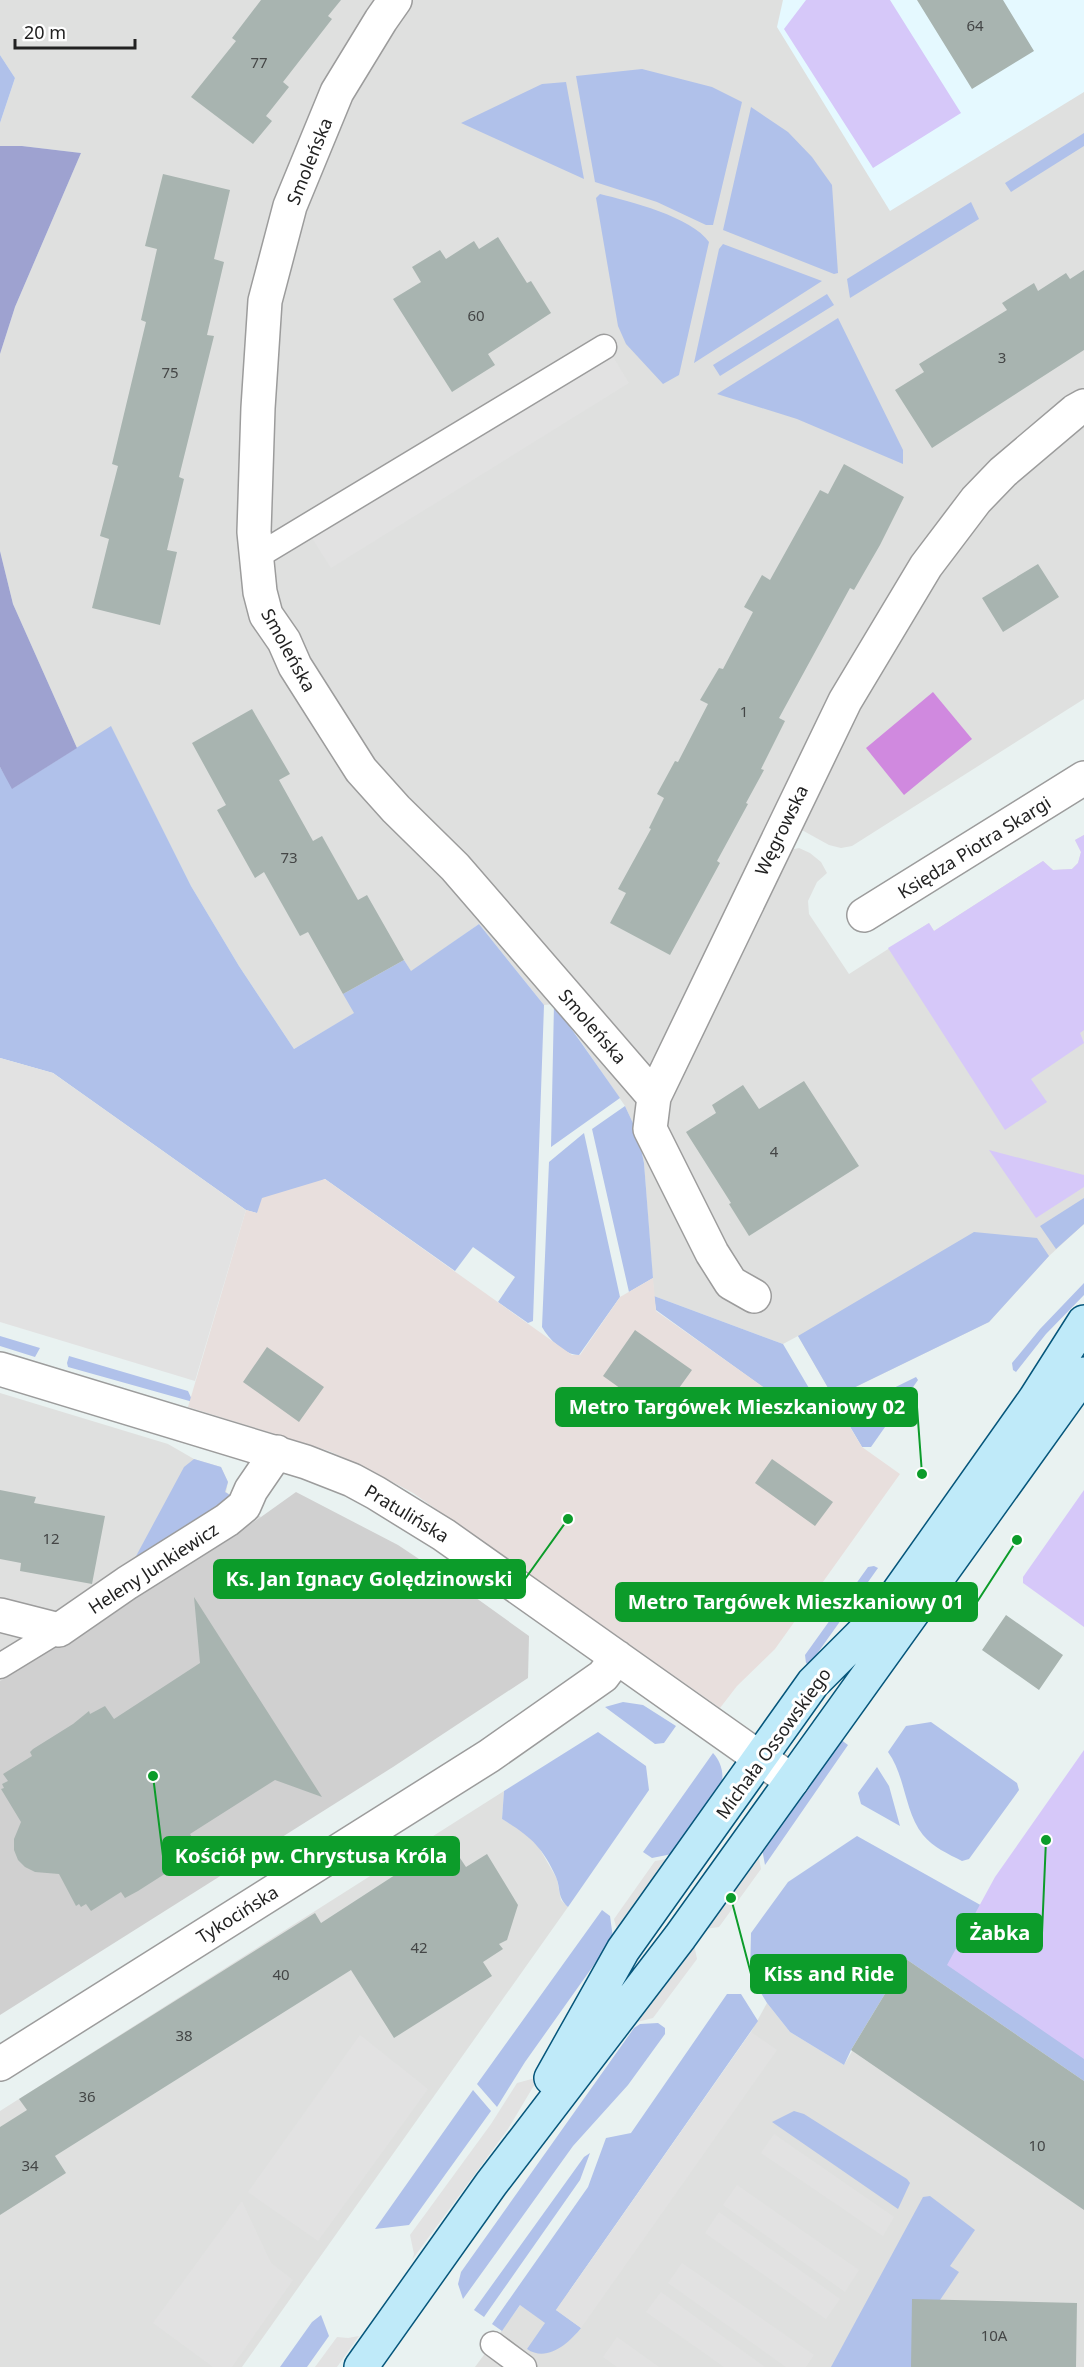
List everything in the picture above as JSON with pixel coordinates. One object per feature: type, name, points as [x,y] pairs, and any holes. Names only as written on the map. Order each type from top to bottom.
[{"type":"street","name":"Smoleńska","points":[[395,0],[337,92],[290,206],[265,301],[258,408],[254,532],[260,592],[266,615],[284,641],[295,666],[361,770],[396,809],[455,867],[654,1097]]},
{"type":"street","name":"Węgrowska","points":[[754,1296],[731,1283],[712,1253],[650,1129],[654,1097],[845,701],[926,566],[976,500],[1003,472],[1075,411],[1084,406]]},
{"type":"street","name":"Księdza Piotra Skargi","points":[[864,915],[1084,778]]},
{"type":"street","name":"Michała Ossowskiego","points":[[491,2184],[623,1950],[813,1683],[865,1631],[897,1594],[1035,1399],[1084,1322]]},
{"type":"street","name":"Pratulińska","points":[[0,1369],[277,1452],[352,1480],[399,1506],[444,1535],[792,1781]]},
{"type":"street","name":"Michała Ossowskiego","points":[[361,2367],[491,2184],[680,1937],[1084,1374]]},
{"type":"street","name":"Heleny Junkiewicz","points":[[59,1630],[127,1583],[227,1520],[244,1506],[251,1491],[277,1452]]},
{"type":"street","points":[[0,1615],[59,1630]]},
{"type":"street","name":"Tykocińska","points":[[0,2064],[489,1756],[603,1676],[617,1657]]},
{"type":"lane","points":[[256,557],[604,347]]},
{"type":"lane","points":[[0,1666],[59,1630]]},
{"type":"lane","points":[[493,2344],[524,2367]]},
{"type":"shaded area","points":[[0,0],[1084,0],[1084,699],[852,846],[841,848],[829,845],[800,829],[790,850],[799,848],[810,853],[821,862],[827,873],[817,882],[808,901],[809,914],[849,974],[929,923],[934,931],[1043,861],[1053,870],[1072,869],[1078,863],[1081,852],[1075,840],[1084,835],[1084,1224],[1049,1256],[989,1322],[839,1395],[831,1393],[798,1336],[783,1344],[654,1296],[644,1163],[638,1134],[625,1106],[555,1004],[544,1005],[479,924],[411,972],[404,960],[344,994],[355,1013],[294,1049],[239,966],[191,886],[111,727],[77,748],[13,604],[0,551],[0,354],[15,307],[81,153],[22,146],[0,146],[0,123],[15,78],[0,55]]},
{"type":"shaded area","points":[[783,0],[1084,0],[1084,92],[890,211],[777,27]]},
{"type":"shaded area","points":[[806,0],[890,0],[961,113],[873,168],[784,29]]},
{"type":"shaded area","points":[[0,55],[15,78],[0,123]]},
{"type":"shaded area","points":[[642,69],[712,87],[742,102],[713,225],[706,225],[657,202],[595,182],[576,76]]},
{"type":"shaded area","points":[[566,82],[584,179],[461,123],[542,84]]},
{"type":"shaded area","points":[[751,107],[788,132],[812,157],[832,185],[838,273],[834,274],[723,230]]},
{"type":"shaded area","points":[[1084,133],[1084,146],[1011,192],[1005,183]]},
{"type":"shaded area","points":[[0,146],[22,146],[81,153],[15,307],[0,354]]},
{"type":"shaded area","points":[[600,194],[675,218],[701,233],[709,242],[679,375],[663,384],[626,344],[618,326],[596,198]]},
{"type":"shaded area","points":[[971,202],[979,219],[850,298],[847,279]]},
{"type":"shaded area","points":[[723,244],[822,281],[694,363],[719,249]]},
{"type":"shaded area","points":[[827,294],[834,305],[720,376],[713,365]]},
{"type":"shaded area","points":[[838,318],[903,450],[903,464],[797,419],[717,394]]},
{"type":"shaded area","points":[[610,352],[629,383],[331,568],[312,538]]},
{"type":"shaded area","points":[[0,551],[13,604],[77,748],[12,789],[0,767]]},
{"type":"shaded area","points":[[933,692],[972,739],[904,795],[866,748]]},
{"type":"shaded area","points":[[111,726],[191,886],[239,966],[294,1049],[354,1013],[343,994],[404,960],[411,971],[479,924],[544,1005],[533,1321],[528,1323],[498,1302],[515,1277],[473,1247],[455,1271],[325,1179],[257,1213],[246,1210],[53,1073],[0,1058],[0,767],[13,788]]},
{"type":"shaded area","points":[[1084,835],[1084,1030],[1080,1033],[1084,1043],[1031,1079],[1047,1102],[1005,1130],[888,948],[929,923],[934,931],[1043,861],[1053,870],[1072,869],[1078,863],[1081,852],[1075,840]]},
{"type":"shaded area","points":[[554,1004],[620,1098],[551,1147]]},
{"type":"shaded area","points":[[0,1058],[53,1073],[246,1210],[195,1381],[0,1322]]},
{"type":"shaded area","points":[[625,1106],[638,1134],[644,1163],[653,1278],[629,1292],[592,1129]]},
{"type":"shaded area","points":[[584,1133],[620,1297],[579,1355],[558,1346],[542,1327],[549,1162]]},
{"type":"shaded area","points":[[989,1150],[1084,1175],[1084,1187],[1036,1218]]},
{"type":"shaded area","points":[[325,1179],[572,1355],[580,1355],[620,1297],[653,1278],[656,1311],[800,1413],[813,1408],[816,1400],[818,1403],[835,1394],[839,1395],[847,1411],[845,1419],[862,1447],[900,1474],[775,1649],[737,1686],[720,1708],[413,1493],[329,1451],[188,1407],[246,1210],[257,1213],[262,1198]]},
{"type":"shaded area","points":[[1084,1198],[1084,1224],[1056,1249],[1040,1226]]},
{"type":"shaded area","points":[[974,1232],[1037,1238],[1049,1256],[989,1322],[839,1395],[831,1393],[798,1336]]},
{"type":"shaded area","points":[[1084,1283],[1084,1295],[1046,1334],[1016,1372],[1013,1370],[1012,1363],[1040,1329]]},
{"type":"shaded area","points":[[654,1296],[783,1344],[816,1400],[813,1408],[800,1414],[656,1310]]},
{"type":"shaded area","points":[[0,1336],[40,1348],[35,1357],[0,1346]]},
{"type":"shaded area","points":[[69,1356],[188,1391],[193,1402],[68,1367]]},
{"type":"shaded area","points":[[916,1377],[918,1380],[871,1447],[862,1447],[845,1418],[847,1411]]},
{"type":"shaded area","points":[[0,1393],[168,1444],[194,1459],[221,1467],[228,1482],[226,1492],[261,1517],[0,1681]]},
{"type":"shaded area","points":[[194,1459],[221,1467],[228,1482],[225,1492],[235,1498],[198,1523],[196,1520],[188,1524],[190,1528],[140,1560],[135,1558],[184,1467]]},
{"type":"shaded area","points":[[1084,1490],[1084,1627],[1023,1583],[1023,1577]]},
{"type":"shaded area","points":[[296,1492],[398,1545],[529,1636],[528,1678],[393,1767],[0,2015],[0,1681],[261,1517]]},
{"type":"shaded area","points":[[868,1567],[878,1568],[809,1665],[806,1663],[805,1655]]},
{"type":"shaded area","points":[[623,1702],[643,1705],[676,1726],[664,1743],[655,1744],[605,1707]]},
{"type":"shaded area","points":[[931,1722],[1017,1783],[1019,1790],[969,1859],[962,1861],[936,1847],[923,1835],[912,1815],[898,1772],[888,1752],[906,1726]]},
{"type":"shaded area","points":[[598,1732],[646,1766],[649,1790],[568,1907],[561,1896],[558,1881],[540,1850],[528,1836],[502,1819],[504,1791]]},
{"type":"shaded area","points":[[840,1739],[848,1745],[765,1865],[762,1849]]},
{"type":"shaded area","points":[[1084,1750],[1084,2059],[947,1965],[995,1877]]},
{"type":"shaded area","points":[[713,1753],[722,1770],[720,1788],[672,1854],[652,1858],[643,1852]]},
{"type":"shaded area","points":[[877,1767],[889,1786],[900,1826],[861,1804],[858,1793]]},
{"type":"shaded area","points":[[504,1791],[502,1819],[524,1832],[537,1844],[557,1879],[561,1900],[568,1907],[242,2367],[0,2367],[0,2111]]},
{"type":"shaded area","points":[[857,1836],[1084,1963],[1084,2081],[906,1959],[844,2065],[790,2032],[767,2003],[750,1975],[751,1933],[788,1882]]},
{"type":"shaded area","points":[[758,1853],[761,1869],[719,1927],[704,1929],[694,1944],[697,1959],[653,2018],[633,2023]]},
{"type":"shaded area","points":[[672,1858],[618,1934],[614,1919],[655,1861]]},
{"type":"shaded area","points":[[602,1910],[610,1916],[613,1938],[525,2062],[497,2107],[477,2084]]},
{"type":"shaded area","points":[[906,1959],[1084,2081],[1084,2367],[475,2367],[543,2274],[570,2291],[751,2032],[767,2003],[790,2032],[844,2065]]},
{"type":"shaded area","points":[[727,1994],[741,1994],[758,2021],[556,2310],[581,2328],[564,2345],[550,2352],[542,2354],[527,2349],[545,2323],[520,2305],[502,2331],[492,2324],[588,2187],[606,2138],[631,2133]]},
{"type":"shaded area","points":[[658,2023],[665,2028],[665,2034],[628,2085],[573,2146],[463,2299],[458,2284],[461,2272],[634,2028],[640,2024]]},
{"type":"shaded area","points":[[751,2032],[777,2050],[581,2328],[556,2310]]},
{"type":"shaded area","points":[[360,2035],[428,2089],[318,2241],[248,2192]]},
{"type":"shaded area","points":[[539,2077],[508,2129],[412,2260],[414,2254],[410,2235],[491,2124],[517,2083]]},
{"type":"shaded area","points":[[473,2090],[491,2111],[409,2225],[375,2229]]},
{"type":"shaded area","points":[[794,2111],[804,2114],[907,2179],[910,2183],[898,2209],[772,2122]]},
{"type":"shaded area","points":[[774,2134],[894,2217],[883,2236],[761,2153]]},
{"type":"shaded area","points":[[590,2153],[580,2180],[484,2317],[474,2310],[584,2157]]},
{"type":"shaded area","points":[[737,2185],[859,2270],[845,2292],[723,2205]]},
{"type":"shaded area","points":[[930,2196],[975,2230],[950,2266],[959,2272],[940,2300],[911,2367],[831,2367],[923,2197]]},
{"type":"shaded area","points":[[242,2201],[271,2263],[293,2280],[232,2367],[213,2367],[153,2323]]},
{"type":"shaded area","points":[[719,2212],[840,2299],[826,2319],[705,2233]]},
{"type":"shaded area","points":[[682,2263],[814,2355],[806,2367],[786,2367],[668,2283]]},
{"type":"shaded area","points":[[661,2292],[765,2367],[724,2367],[646,2312]]},
{"type":"shaded area","points":[[321,2315],[329,2336],[307,2367],[280,2367],[312,2322]]},
{"type":"shaded area","points":[[359,2336],[337,2367],[315,2367],[337,2337]]},
{"type":"shaded area","points":[[617,2337],[659,2367],[617,2367],[603,2357]]},
{"type":"building","points":[[261,0],[341,0],[328,16],[332,19],[283,82],[289,87],[266,116],[272,121],[253,144],[191,97],[236,41],[232,38]]},
{"type":"building","points":[[917,0],[1003,0],[1034,51],[972,89]]},
{"type":"building","points":[[163,174],[230,190],[214,259],[224,262],[207,335],[214,336],[179,477],[184,479],[167,550],[177,552],[160,625],[92,608],[109,539],[100,536],[118,466],[112,464],[146,322],[141,320],[157,249],[145,246]]},
{"type":"building","points":[[498,237],[527,283],[531,281],[551,313],[488,354],[495,365],[452,392],[393,299],[421,282],[412,267],[440,250],[446,259],[474,241],[479,249]]},
{"type":"building","points":[[1084,270],[1084,350],[932,448],[895,390],[924,372],[919,364],[1007,310],[1002,303],[1034,283],[1038,291],[1066,273],[1070,279]]},
{"type":"building","points":[[844,464],[904,497],[880,545],[854,590],[850,588],[779,718],[785,721],[761,769],[764,770],[717,861],[720,863],[670,955],[610,923],[626,893],[618,889],[651,829],[649,828],[664,798],[657,794],[675,761],[678,762],[708,704],[700,700],[719,668],[723,669],[753,612],[744,607],[762,575],[770,580],[820,490],[828,494]]},
{"type":"building","points":[[1038,564],[1059,597],[1003,632],[982,598]]},
{"type":"building","points":[[252,709],[290,774],[279,780],[313,841],[322,836],[358,900],[367,895],[404,960],[343,994],[308,932],[300,936],[264,872],[255,878],[217,810],[226,805],[192,743]]},
{"type":"building","points":[[804,1081],[859,1166],[749,1236],[686,1132],[716,1113],[712,1105],[743,1085],[759,1109]]},
{"type":"building","points":[[635,1330],[692,1370],[659,1416],[603,1376]]},
{"type":"building","points":[[267,1347],[324,1387],[299,1422],[243,1382]]},
{"type":"building","points":[[772,1459],[833,1502],[815,1526],[755,1483]]},
{"type":"building","points":[[0,1490],[36,1497],[34,1503],[105,1516],[92,1584],[20,1571],[21,1563],[0,1559]]},
{"type":"building","points":[[194,1597],[322,1797],[275,1780],[190,1834],[199,1848],[183,1858],[185,1861],[138,1891],[125,1898],[121,1892],[91,1911],[86,1904],[81,1907],[79,1904],[76,1906],[59,1874],[35,1872],[18,1860],[14,1850],[14,1839],[21,1822],[1,1789],[4,1788],[2,1784],[8,1781],[3,1774],[32,1756],[30,1752],[33,1749],[89,1711],[90,1714],[105,1706],[114,1719],[200,1663]]},
{"type":"building","points":[[1006,1615],[1063,1655],[1039,1690],[982,1650]]},
{"type":"building","points":[[438,1852],[456,1852],[466,1867],[487,1854],[518,1905],[507,1940],[499,1944],[503,1949],[483,1962],[492,1976],[394,2038],[351,1970],[55,2156],[66,2173],[0,2215],[0,2127],[27,2110],[19,2099],[315,1913],[321,1923],[415,1862],[417,1866]]},
{"type":"building","points":[[906,1959],[1084,2081],[1084,2210],[851,2050]]},
{"type":"building","points":[[912,2299],[1077,2303],[1076,2367],[911,2367]]},
{"type":"place","name":"Metro Targówek Mieszkaniowy 02","points":[[922,1474]]},
{"type":"place","name":"Ks. Jan Ignacy Golędzinowski","points":[[568,1519]]},
{"type":"place","name":"Metro Targówek Mieszkaniowy 01","points":[[1017,1540]]},
{"type":"place","name":"Kościół pw. Chrystusa Króla","points":[[153,1776]]},
{"type":"place","name":"Żabka","points":[[1046,1840]]},
{"type":"place","name":"Kiss and Ride","points":[[731,1898]]}]
